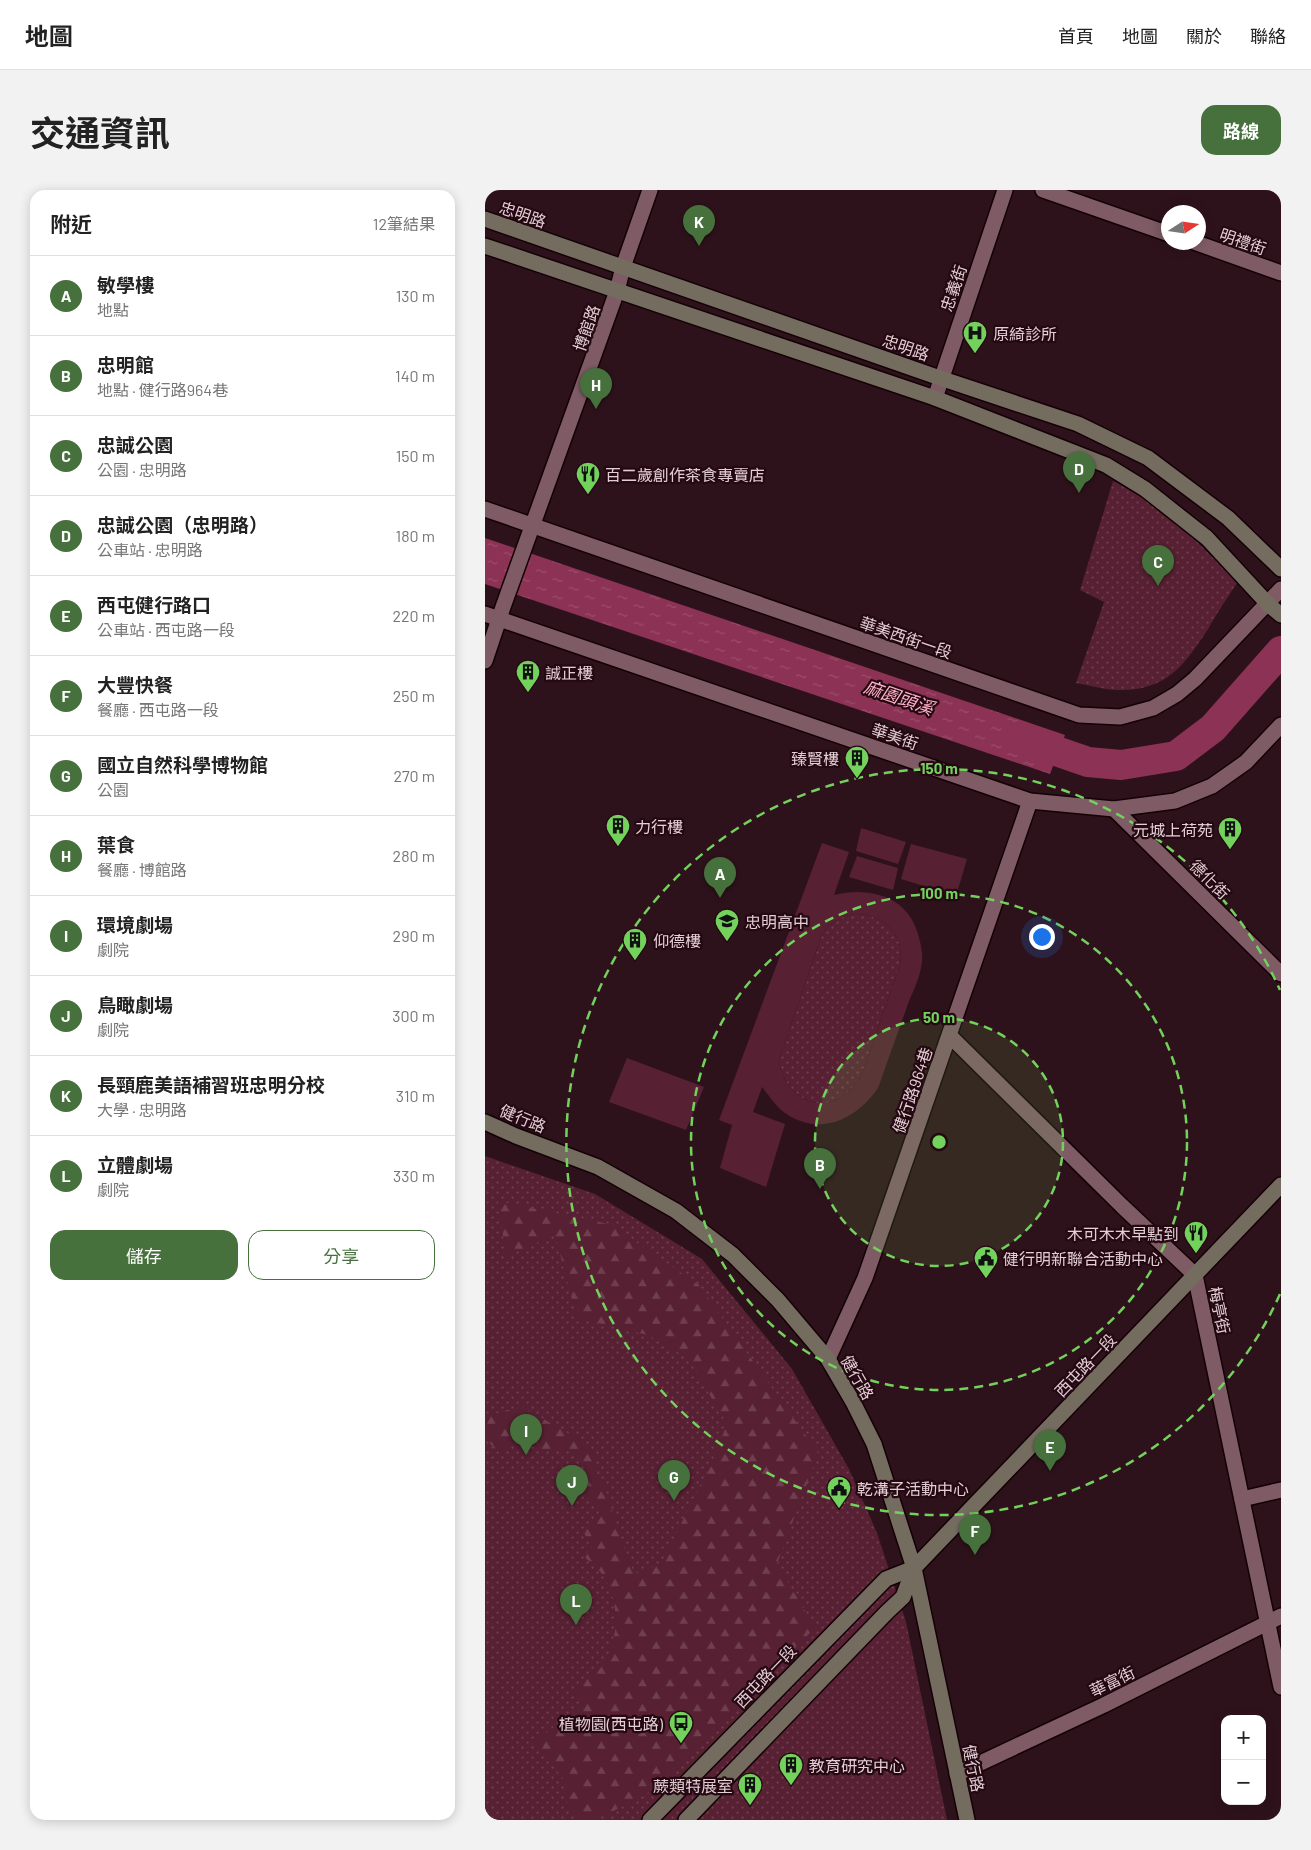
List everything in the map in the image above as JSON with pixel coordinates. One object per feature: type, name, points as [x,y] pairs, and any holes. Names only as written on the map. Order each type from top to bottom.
[{"type":"street","name":"博館路","points":[[496,613],[531,529],[572,418],[650,190]]},
{"type":"street","name":"忠義街","points":[[935,398],[1005,190]]},
{"type":"street","points":[[1043,190],[1161,231]]},
{"type":"street","name":"忠明路","points":[[485,219],[1078,424],[1149,458],[1228,518],[1281,569]]},
{"type":"street","points":[[485,246],[935,398],[1105,465],[1145,489],[1207,538],[1274,608]]},
{"type":"street","name":"明禮街","points":[[1206,246],[1281,273]]},
{"type":"street","name":"華美西街一段","points":[[485,508],[531,529],[1079,715],[1120,717],[1153,708],[1177,694],[1274,608],[1281,589]]},
{"type":"street","points":[[485,661],[496,613]]},
{"type":"street","name":"華美街","points":[[496,613],[1030,801],[1114,809],[1175,801],[1212,786],[1246,762],[1281,725]]},
{"type":"street","name":"健行路964巷","points":[[828,1359],[865,1278],[1030,801]]},
{"type":"street","name":"德化街","points":[[1114,809],[1281,974]]},
{"type":"street","name":"梅亭街","points":[[949,1036],[1195,1275],[1241,1499],[1274,1619],[1281,1687]]},
{"type":"street","name":"健行路","points":[[485,1122],[598,1167],[675,1210],[733,1254],[778,1300],[828,1359],[853,1402],[874,1444],[914,1568],[967,1820]]},
{"type":"street","name":"西屯路一段","points":[[687,1820],[903,1597],[914,1568],[1281,1185]]},
{"type":"street","points":[[1241,1499],[1281,1490]]},
{"type":"street","name":"西屯路一段","points":[[650,1820],[871,1593],[886,1579],[914,1568]]},
{"type":"street","name":"華富街","points":[[957,1774],[1104,1705],[1274,1619]]},
{"type":"green space","points":[[1113,481],[1148,502],[1180,526],[1237,583],[1208,629],[1182,665],[1161,681],[1135,689],[1113,690],[1076,683],[1104,602],[1080,590]]},
{"type":"green space","points":[[861,828],[906,842],[898,864],[856,851]]},
{"type":"green space","points":[[822,843],[849,852],[834,895],[862,892],[887,898],[898,904],[914,924],[922,952],[919,977],[878,1088],[859,1109],[848,1116],[836,1122],[811,1124],[798,1120],[781,1110],[762,1087],[753,1112],[785,1124],[766,1187],[720,1168],[732,1125],[719,1120]],"holes":[[[854,914],[865,915],[883,922],[896,935],[901,954],[900,965],[861,1077],[842,1097],[824,1103],[814,1102],[805,1099],[790,1087],[781,1070],[779,1060],[822,934],[832,923],[840,918]]]},
{"type":"green space","points":[[911,844],[967,859],[956,896],[901,879]]},
{"type":"green space","points":[[857,856],[898,868],[893,890],[849,877]]},
{"type":"green space","points":[[854,914],[875,918],[890,928],[896,935],[899,944],[901,954],[900,965],[861,1077],[842,1097],[824,1103],[814,1102],[797,1094],[790,1087],[781,1070],[779,1060],[822,934],[844,916]]},
{"type":"green space","points":[[627,1058],[704,1087],[686,1130],[609,1102]]},
{"type":"green space","points":[[485,1156],[595,1194],[702,1259],[792,1369],[849,1469],[877,1533],[906,1622],[947,1820],[485,1820]]},
{"type":"green space","points":[[498,1201],[609,1224],[699,1285],[818,1453],[777,1564],[815,1628],[647,1794],[595,1820],[579,1820],[568,1810],[564,1780],[535,1742],[585,1702],[573,1690],[603,1665],[612,1644],[616,1622],[610,1589],[601,1573],[584,1556],[592,1547],[583,1531],[603,1511],[582,1489],[586,1479],[584,1468],[579,1459],[562,1449],[546,1452],[525,1430],[500,1453],[485,1439],[485,1417],[521,1406],[590,1446],[634,1574],[661,1564],[712,1462],[727,1424],[688,1358],[648,1335],[577,1318],[555,1235],[506,1256]]},
{"type":"water","points":[[485,538],[1065,735],[1050,774],[485,584]]},
{"type":"waterway","name":"麻園頭溪","points":[[1021,739],[1088,762],[1121,765],[1176,756],[1213,728],[1281,651]]},
{"type":"place","name":"長頸鹿美語補習班忠明分校","points":[[699,246]]},
{"type":"place","name":"原綺診所","points":[[975,354]]},
{"type":"place","name":"葉食","points":[[596,409]]},
{"type":"place","name":"忠誠公園（忠明路）","points":[[1079,493]]},
{"type":"place","name":"百二歲創作茶食專賣店","points":[[588,495]]},
{"type":"place","name":"忠誠公園","points":[[1158,586]]},
{"type":"place","name":"誠正樓","points":[[528,693]]},
{"type":"place","name":"臻賢樓","points":[[857,779]]},
{"type":"place","name":"力行樓","points":[[618,847]]},
{"type":"place","name":"元城上荷苑","points":[[1230,850]]},
{"type":"place","name":"敏學樓","points":[[720,898]]},
{"type":"place","name":"忠明高中","points":[[727,942]]},
{"type":"place","name":"仰德樓","points":[[635,961]]},
{"type":"place","name":"忠明館","points":[[820,1189]]},
{"type":"place","name":"木可木木早點到","points":[[1196,1254]]},
{"type":"place","name":"健行明新聯合活動中心","points":[[986,1279]]},
{"type":"place","name":"環境劇場","points":[[526,1455]]},
{"type":"place","name":"西屯健行路口","points":[[1050,1471]]},
{"type":"place","name":"國立自然科學博物館","points":[[674,1501]]},
{"type":"place","name":"鳥瞰劇場","points":[[572,1506]]},
{"type":"place","name":"乾溝子活動中心","points":[[839,1509]]},
{"type":"place","name":"大豐快餐","points":[[975,1555]]},
{"type":"place","name":"立體劇場","points":[[576,1625]]},
{"type":"place","name":"植物園(西屯路)","points":[[681,1744]]},
{"type":"place","name":"教育研究中心","points":[[791,1786]]},
{"type":"place","name":"蕨類特展室","points":[[750,1806]]}]
